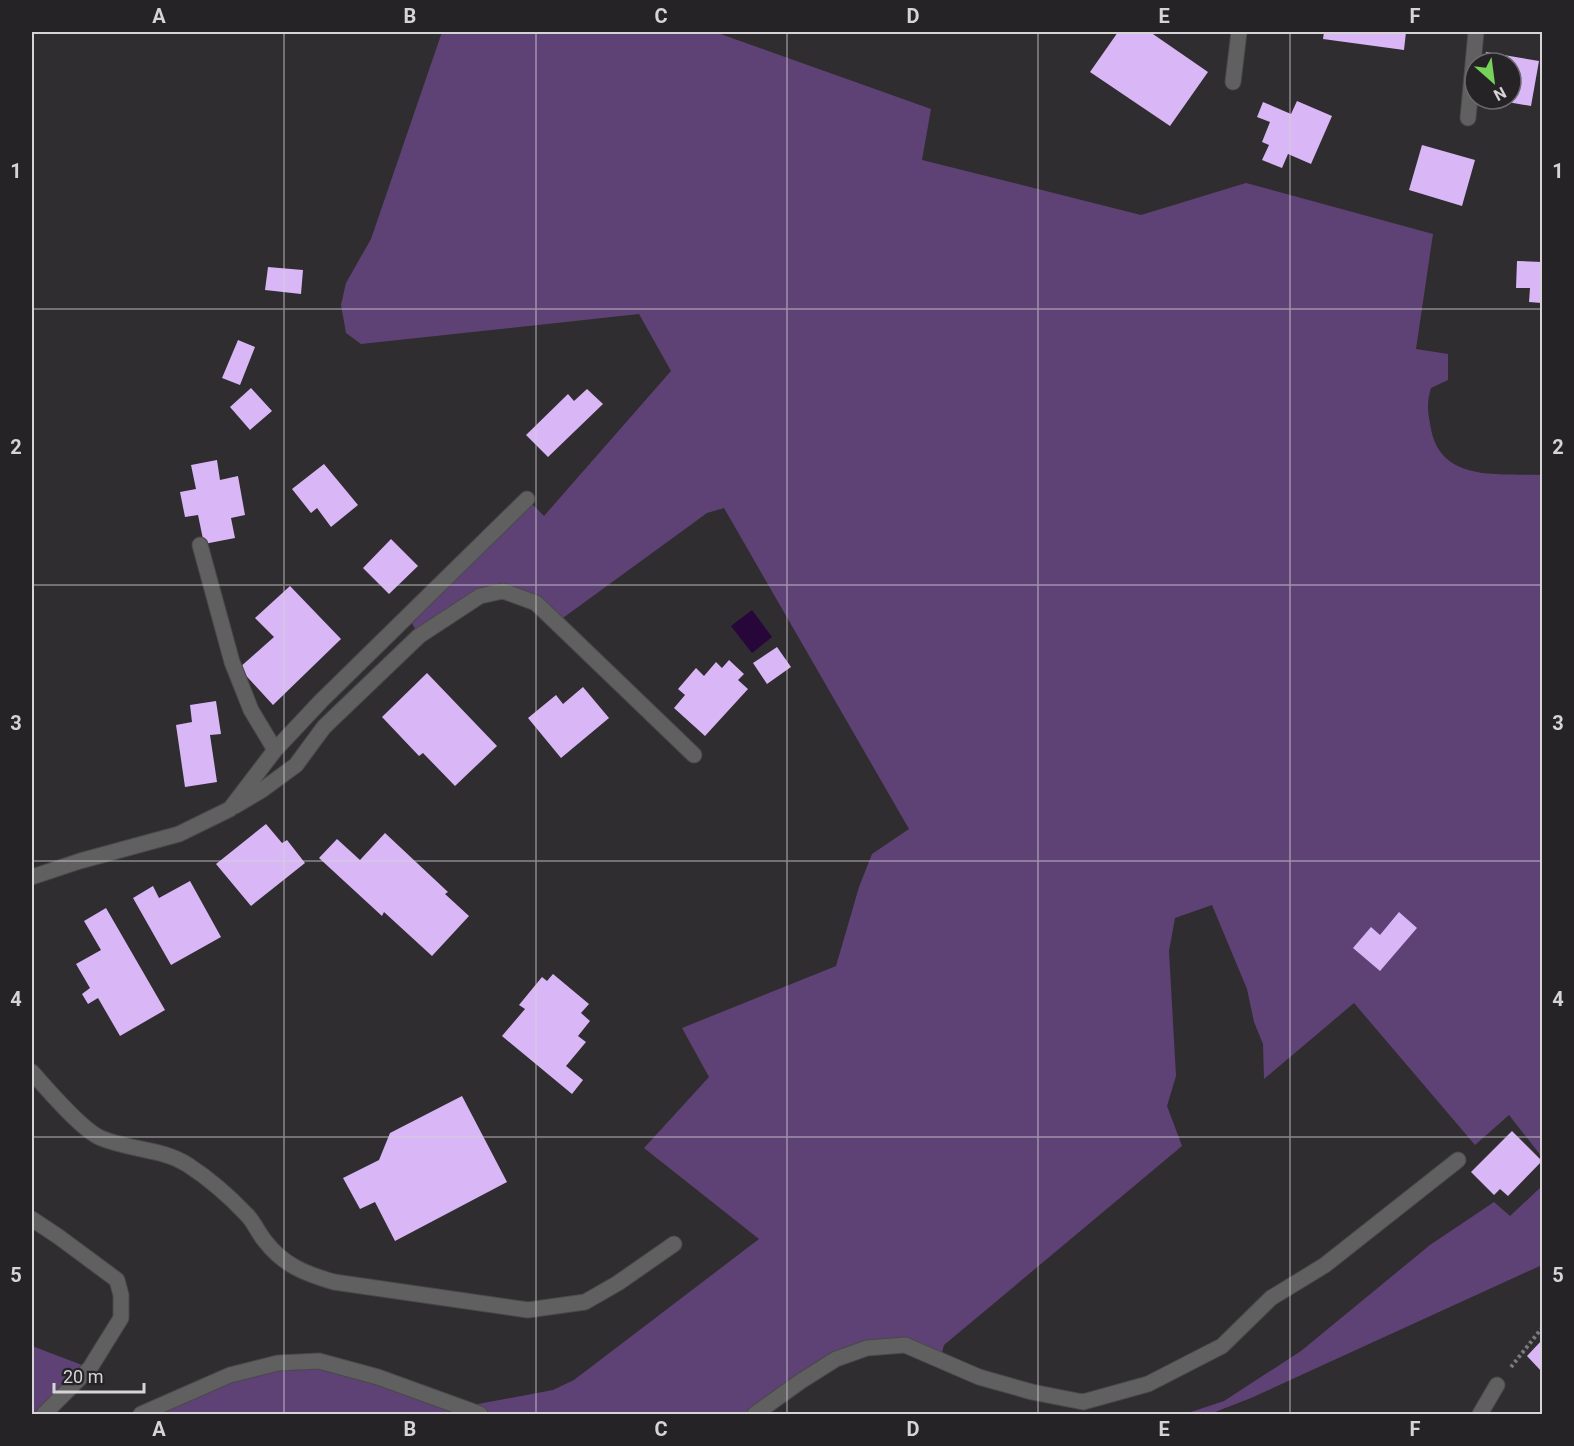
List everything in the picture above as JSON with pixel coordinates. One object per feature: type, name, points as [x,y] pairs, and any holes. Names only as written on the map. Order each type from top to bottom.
[{"type":"street","points":[[1233,82],[1239,32]]},
{"type":"street","points":[[1468,118],[1476,32]]},
{"type":"street","points":[[230,809],[275,750],[321,701],[527,499]]},
{"type":"street","points":[[200,545],[232,662],[251,710],[275,750]]},
{"type":"street","points":[[32,877],[80,861],[179,834],[262,790],[296,765],[324,727],[419,636],[480,596],[503,591],[536,603],[694,755]]},
{"type":"street","points":[[32,1072],[75,1117],[99,1138],[162,1154],[187,1164],[249,1217],[264,1240],[282,1260],[306,1274],[334,1282],[528,1310],[585,1302],[618,1283],[674,1244]]},
{"type":"street","points":[[755,1414],[836,1359],[867,1348],[905,1345],[979,1377],[1032,1392],[1083,1402],[1148,1384],[1222,1346],[1271,1298],[1325,1265],[1458,1160]]},
{"type":"street","points":[[32,1220],[117,1280],[121,1295],[121,1318],[90,1368],[44,1414]]},
{"type":"street","points":[[141,1414],[230,1375],[278,1363],[319,1361],[378,1377],[480,1414]]},
{"type":"street","points":[[1480,1414],[1497,1385]]},
{"type":"path","points":[[1497,1385],[1542,1328]]},
{"type":"shaded area","points":[[442,32],[715,32],[931,109],[922,160],[1141,215],[1246,183],[1433,234],[1416,349],[1448,354],[1448,380],[1431,388],[1428,399],[1431,429],[1437,446],[1447,459],[1459,467],[1474,472],[1542,475],[1542,1157],[1509,1115],[1475,1145],[1354,1003],[1264,1079],[1263,1044],[1254,1022],[1247,989],[1212,905],[1175,918],[1169,951],[1176,1076],[1167,1106],[1182,1146],[944,1345],[940,1360],[905,1345],[867,1348],[755,1414],[141,1414],[230,1375],[319,1361],[462,1407],[553,1390],[574,1380],[759,1239],[644,1148],[709,1077],[682,1028],[836,966],[859,887],[872,854],[909,829],[724,508],[707,513],[556,623],[503,591],[419,636],[408,616],[527,499],[544,516],[671,371],[639,314],[361,344],[346,333],[341,305],[346,283],[371,239]]},
{"type":"shaded area","points":[[752,610],[772,637],[752,653],[731,626]]},
{"type":"shaded area","points":[[1542,1186],[1542,1265],[1251,1398],[1210,1414],[1185,1414],[1224,1401],[1301,1351],[1430,1245],[1494,1202],[1510,1216]]},
{"type":"shaded area","points":[[32,1346],[90,1368],[44,1414],[32,1414]]},
{"type":"building","points":[[1118,32],[1150,32],[1208,72],[1170,126],[1090,72]]},
{"type":"building","points":[[1324,32],[1406,32],[1404,50],[1323,39]]},
{"type":"building","points":[[1523,58],[1539,61],[1531,106],[1523,105]]},
{"type":"building","points":[[1297,101],[1332,116],[1311,164],[1288,154],[1282,168],[1262,160],[1269,145],[1262,142],[1270,122],[1257,117],[1263,102],[1291,114]]},
{"type":"building","points":[[1422,145],[1475,160],[1462,206],[1409,190]]},
{"type":"building","points":[[1517,261],[1542,262],[1542,303],[1529,302],[1530,288],[1516,288]]},
{"type":"building","points":[[268,267],[303,270],[301,294],[265,290]]},
{"type":"building","points":[[238,340],[255,347],[240,385],[222,378]]},
{"type":"building","points":[[251,388],[272,411],[250,430],[230,407]]},
{"type":"building","points":[[587,389],[603,404],[548,457],[526,435],[568,394],[574,401]]},
{"type":"building","points":[[217,460],[220,480],[238,476],[245,515],[231,518],[235,538],[204,544],[198,515],[185,517],[180,492],[196,489],[191,465]]},
{"type":"building","points":[[324,464],[358,505],[331,527],[317,508],[311,513],[292,489]]},
{"type":"building","points":[[391,539],[418,566],[389,594],[363,568]]},
{"type":"building","points":[[290,586],[341,639],[273,705],[239,668],[274,637],[255,618]]},
{"type":"building","points":[[777,647],[791,667],[767,684],[753,663]]},
{"type":"building","points":[[729,660],[744,674],[738,680],[748,689],[705,736],[674,708],[685,695],[678,689],[696,668],[704,676],[716,662],[722,668]]},
{"type":"building","points":[[427,673],[497,746],[455,786],[423,753],[419,756],[382,717]]},
{"type":"building","points":[[583,687],[609,718],[561,758],[528,718],[556,695],[563,704]]},
{"type":"building","points":[[216,701],[221,734],[210,735],[217,782],[185,787],[176,725],[192,722],[190,705]]},
{"type":"building","points":[[266,824],[282,843],[287,840],[305,863],[251,906],[216,864]]},
{"type":"building","points":[[385,833],[448,892],[445,894],[469,916],[432,956],[384,912],[382,916],[319,858],[337,839],[360,860]]},
{"type":"building","points":[[190,881],[221,937],[171,965],[133,898],[153,886],[159,898]]},
{"type":"building","points":[[106,908],[165,1010],[120,1036],[98,998],[88,1004],[82,994],[90,988],[76,964],[101,950],[84,921]]},
{"type":"building","points":[[1399,912],[1417,928],[1380,971],[1353,948],[1371,927],[1380,935]]},
{"type":"building","points":[[553,974],[589,1004],[581,1013],[590,1021],[578,1036],[586,1042],[566,1066],[583,1080],[572,1094],[502,1036],[525,1009],[519,1005],[542,977],[547,981]]},
{"type":"building","points":[[462,1096],[507,1182],[395,1241],[375,1202],[360,1209],[343,1178],[379,1160],[390,1133]]},
{"type":"building","points":[[1512,1131],[1542,1161],[1508,1196],[1500,1189],[1494,1195],[1471,1172]]},
{"type":"building","points":[[1542,1340],[1542,1372],[1527,1356]]}]
